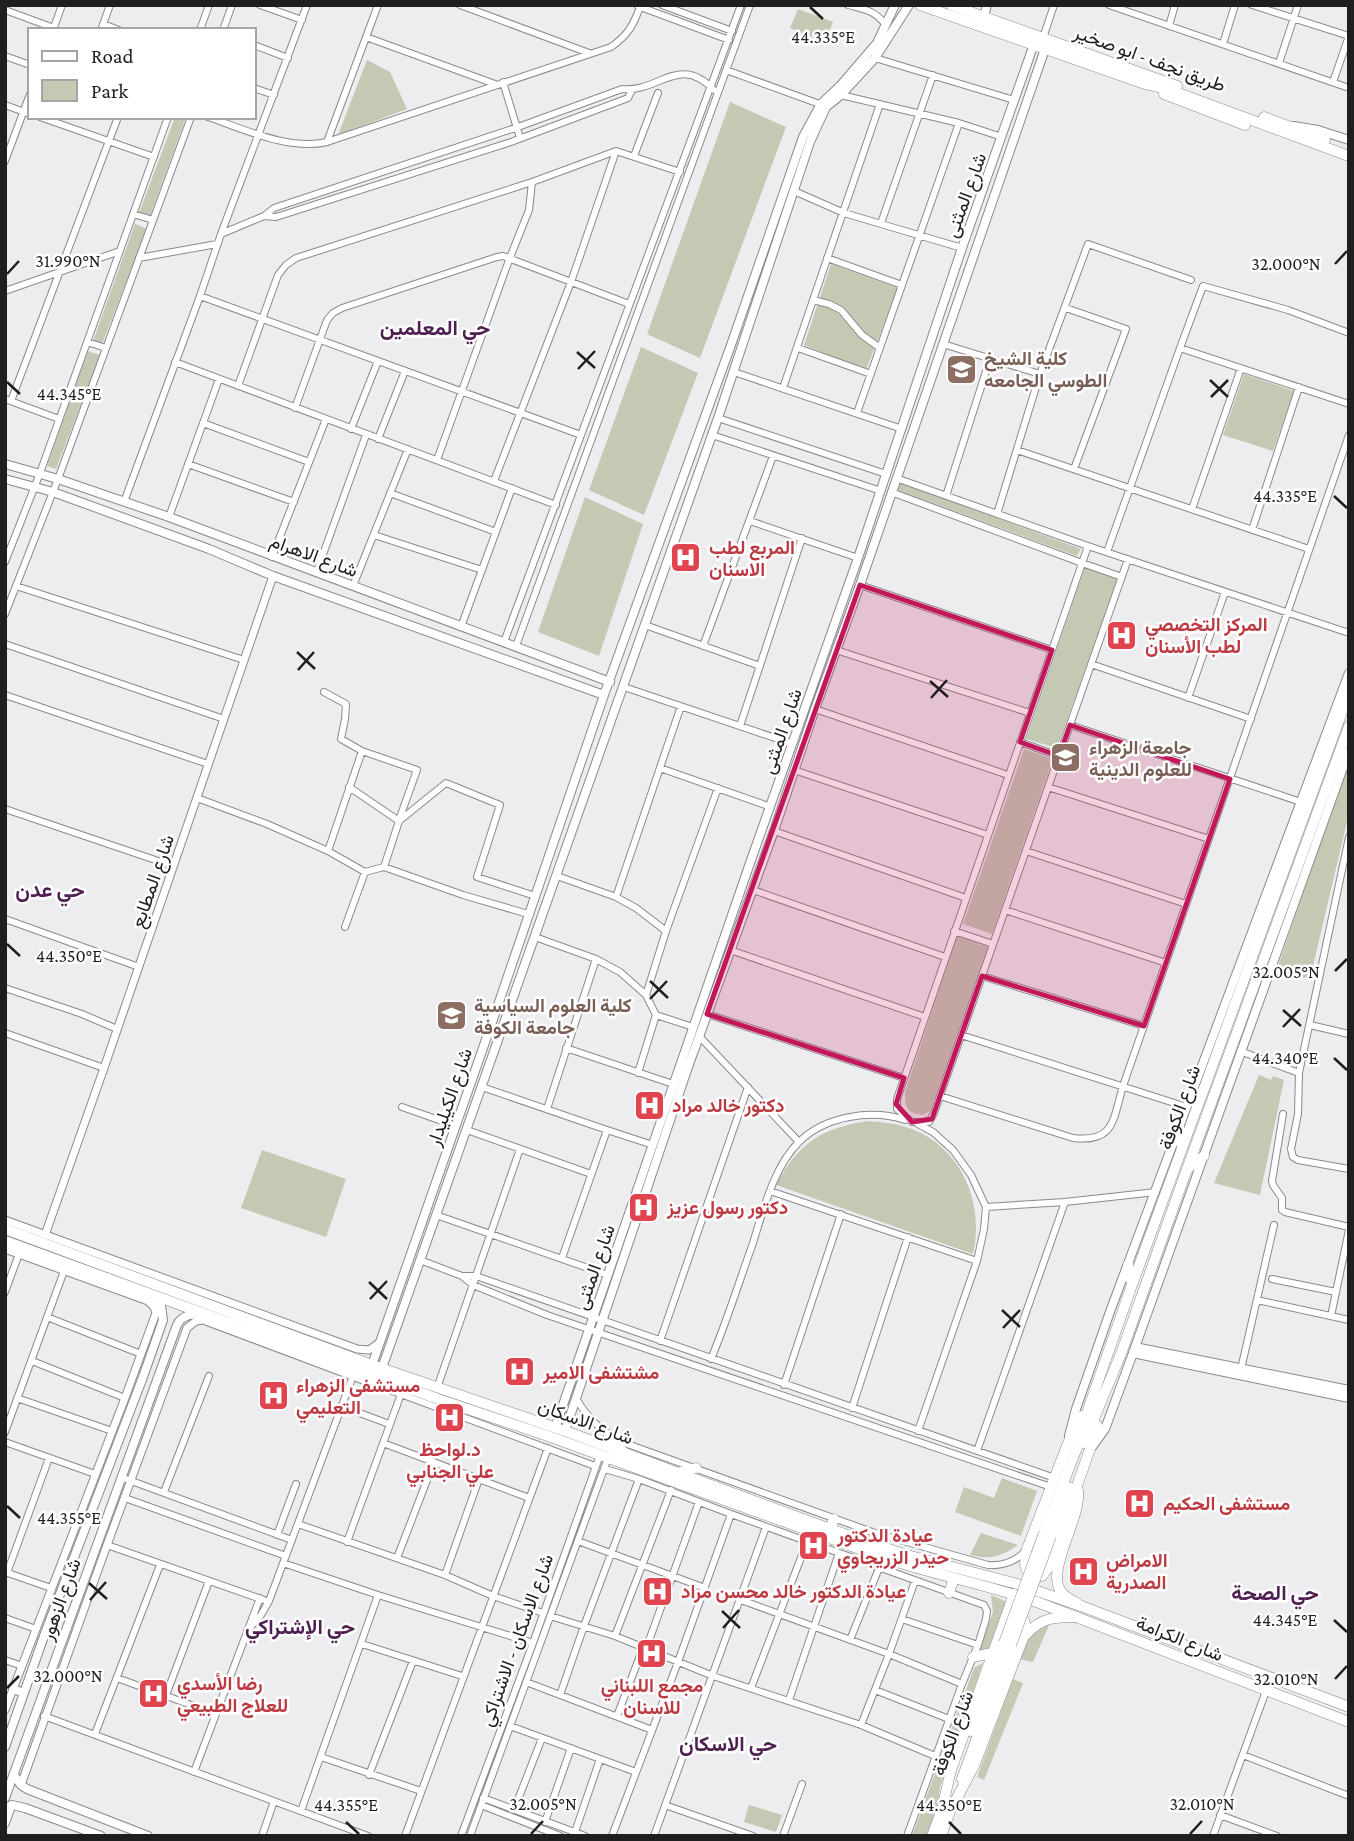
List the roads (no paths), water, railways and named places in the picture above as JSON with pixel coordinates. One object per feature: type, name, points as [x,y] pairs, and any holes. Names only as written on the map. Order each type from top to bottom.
[{"type":"main road","points":[[836,94],[877,43],[895,5]]},
{"type":"main road","points":[[824,105],[750,320],[745,322],[743,318],[751,297],[751,287],[803,137],[824,105],[875,58],[909,5]]},
{"type":"main road","name":"طريق نجف - ابو صخير","points":[[920,5],[1284,124],[1349,149]]},
{"type":"main road","name":"طريق نجف - ابو صخير","points":[[951,5],[980,12],[1041,44],[1145,84],[1170,90],[1349,156]]},
{"type":"main road","points":[[980,12],[987,5]]},
{"type":"main road","name":"شارع المثنى","points":[[560,1429],[576,1398],[599,1333],[688,1054],[693,1027],[858,558],[962,248],[1014,100],[1041,44]]},
{"type":"main road","name":"شارع المثنى","points":[[688,1054],[699,1036],[753,891],[793,770],[860,585],[943,346],[1041,44]]},
{"type":"main road","points":[[1145,84],[1203,110],[1349,163]]},
{"type":"main road","points":[[1284,124],[1349,141]]},
{"type":"main road","name":"شارع الكيليدار","points":[[379,1374],[379,1343],[604,695],[751,287]]},
{"type":"main road","name":"شارع الكيليدار","points":[[379,1374],[624,687],[750,320]]},
{"type":"main road","points":[[731,345],[737,340],[742,346]]},
{"type":"main road","points":[[930,343],[934,351],[943,346]]},
{"type":"main road","points":[[923,366],[930,362],[935,368]]},
{"type":"main road","name":"شارع الاهرام","points":[[5,464],[40,473],[169,517],[610,682]]},
{"type":"main road","name":"شارع الاهرام","points":[[5,479],[53,492],[209,549],[273,576],[604,695]]},
{"type":"main road","points":[[209,549],[214,544],[215,536]]},
{"type":"main road","points":[[224,555],[223,547],[229,541]]},
{"type":"main road","points":[[400,621],[406,614],[404,604]]},
{"type":"main road","points":[[414,626],[412,617],[420,611]]},
{"type":"main road","points":[[552,676],[557,662]]},
{"type":"main road","points":[[1095,1405],[1090,1449],[1048,1569],[1042,1576],[1033,1576],[1025,1566],[1027,1549],[1068,1443],[1079,1401],[1179,1128],[1283,876],[1301,802],[1349,673]]},
{"type":"main road","name":"شارع الكوفة","points":[[1095,1405],[1132,1285],[1283,876],[1344,723],[1349,693]]},
{"type":"main road","points":[[1327,731],[1344,723]]},
{"type":"main road","points":[[1090,1449],[1105,1429],[1349,751]]},
{"type":"main road","points":[[755,849],[760,854],[766,851]]},
{"type":"main road","points":[[750,863],[757,860],[761,867]]},
{"type":"main road","points":[[1283,876],[1296,896]]},
{"type":"main road","name":"شارع الكوفة","points":[[941,1836],[947,1809],[1048,1535],[1077,1445],[1127,1338],[1187,1170],[1283,876]]},
{"type":"main road","points":[[520,978],[513,982],[511,977],[523,943],[521,934]]},
{"type":"main road","points":[[497,1008],[504,1004],[507,1005],[508,1011]]},
{"type":"main road","name":"شارع المثنى","points":[[560,1429],[593,1318],[673,1084],[684,1066]]},
{"type":"main road","points":[[1179,1128],[1182,1149]]},
{"type":"main road","points":[[1187,1170],[1203,1156]]},
{"type":"main road","name":"شارع الاسكان","points":[[5,1228],[100,1259],[294,1330],[439,1404],[548,1436],[604,1461],[732,1509],[880,1551],[954,1578],[1016,1589],[1039,1597]]},
{"type":"main road","points":[[11,1247],[19,1234]]},
{"type":"main road","name":"شارع الاسكان","points":[[11,1247],[119,1287],[207,1314],[245,1332],[379,1374],[437,1388],[560,1429],[677,1473],[832,1524],[880,1551]]},
{"type":"main road","points":[[1128,1265],[1132,1285]]},
{"type":"main road","name":"شارع الزهور","points":[[5,1747],[8,1732],[78,1546],[108,1453],[143,1377],[163,1320],[161,1306],[150,1295]]},
{"type":"main road","name":"شارع الزهور","points":[[5,1798],[56,1654],[126,1479],[150,1399],[179,1321],[193,1314],[207,1314]]},
{"type":"main road","points":[[379,1343],[390,1347]]},
{"type":"main road","points":[[1134,1350],[1349,1390]]},
{"type":"main road","points":[[1134,1350],[1349,1398]]},
{"type":"main road","points":[[143,1377],[153,1381],[150,1399]]},
{"type":"main road","points":[[1068,1443],[1095,1405]]},
{"type":"main road","points":[[609,1435],[625,1453]]},
{"type":"main road","points":[[677,1473],[695,1468]]},
{"type":"main road","points":[[1077,1487],[1078,1509],[1056,1573],[1062,1592],[1081,1606]]},
{"type":"main road","points":[[717,1509],[732,1509]]},
{"type":"main road","points":[[69,1543],[78,1546]]},
{"type":"main road","name":"شارع الاسكان","points":[[901,1559],[996,1577],[1016,1589]]},
{"type":"main road","points":[[996,1577],[1000,1565]]},
{"type":"main road","points":[[949,1593],[954,1578]]},
{"type":"main road","points":[[947,1809],[951,1770],[1016,1589]]},
{"type":"main road","name":"شارع الكرامة","points":[[1039,1597],[1081,1606],[1349,1707]]},
{"type":"main road","name":"شارع الكرامة","points":[[1039,1597],[1077,1617],[1349,1722]]},
{"type":"main road","points":[[947,1809],[974,1766],[1026,1629],[1020,1614],[1007,1612]]},
{"type":"main road","points":[[1022,1641],[1031,1629],[1043,1620],[1077,1617]]},
{"type":"main road","points":[[50,1619],[55,1628],[67,1626]]},
{"type":"main road","points":[[1162,1650],[1166,1645],[1166,1638]]},
{"type":"main road","points":[[40,1649],[49,1645],[54,1647],[56,1654]]},
{"type":"main road","points":[[1187,1660],[1187,1654],[1192,1648]]},
{"type":"main road","points":[[973,1657],[992,1653]]},
{"type":"main road","points":[[13,1689],[24,1693]]},
{"type":"main road","points":[[14,1775],[27,1789],[148,1836]]},
{"type":"main road","points":[[60,1821],[65,1804]]},
{"type":"main road","points":[[9,1807],[101,1836]]},
{"type":"main road","name":"شارع الكوفة","points":[[932,1836],[947,1809]]},
{"type":"street","points":[[54,28],[62,5]]},
{"type":"street","points":[[102,27],[110,5]]},
{"type":"street","points":[[224,28],[232,5]]},
{"type":"street","points":[[260,5],[302,20]]},
{"type":"street","points":[[124,502],[307,5]]},
{"type":"street","points":[[327,142],[377,5]]},
{"type":"street","points":[[460,5],[589,53]]},
{"type":"street","points":[[662,5],[732,31]]},
{"type":"street","points":[[504,642],[741,5]]},
{"type":"street","points":[[516,646],[750,5]]},
{"type":"street","points":[[848,5],[870,11],[886,25]]},
{"type":"street","points":[[1041,44],[1054,5]]},
{"type":"street","points":[[1169,26],[1175,5]]},
{"type":"street","points":[[1223,44],[1235,5]]},
{"type":"street","points":[[1252,5],[1349,36],[1333,82]]},
{"type":"street","points":[[1279,64],[1298,5]]},
{"type":"street","points":[[200,28],[206,6]]},
{"type":"street","points":[[214,119],[299,145],[327,142],[611,47],[625,37],[634,24],[638,6],[729,40]]},
{"type":"street","points":[[1113,6],[1349,88]]},
{"type":"street","points":[[5,10],[51,28]]},
{"type":"street","points":[[366,37],[495,84]]},
{"type":"street","points":[[256,46],[288,58]]},
{"type":"street","points":[[5,56],[28,64]]},
{"type":"street","points":[[875,58],[1014,100]]},
{"type":"street","points":[[726,70],[824,105]]},
{"type":"street","points":[[221,234],[264,216],[274,208],[518,127],[622,89],[632,90],[667,78],[690,74],[701,77],[719,91]]},
{"type":"street","points":[[881,223],[933,75]]},
{"type":"street","points":[[503,82],[520,138]]},
{"type":"street","points":[[256,89],[274,95]]},
{"type":"street","points":[[264,216],[276,217],[520,138],[628,98],[632,90]]},
{"type":"street","points":[[634,156],[658,93]]},
{"type":"street","points":[[836,94],[918,113],[1002,137]]},
{"type":"street","points":[[783,388],[880,104]]},
{"type":"street","points":[[5,105],[27,113],[5,161]]},
{"type":"street","points":[[45,119],[154,157]]},
{"type":"street","points":[[66,127],[69,119]]},
{"type":"street","points":[[59,419],[8,400],[60,272],[117,119]]},
{"type":"street","points":[[5,562],[40,473],[167,119]]},
{"type":"street","points":[[5,614],[58,479],[190,119]]},
{"type":"street","points":[[857,413],[959,124]]},
{"type":"street","points":[[238,386],[278,275],[296,258],[616,151],[680,172]]},
{"type":"street","points":[[494,481],[571,282],[616,151]]},
{"type":"street","points":[[398,168],[401,178]]},
{"type":"street","points":[[437,460],[528,209],[532,181]]},
{"type":"street","points":[[794,191],[844,213],[962,248]]},
{"type":"street","points":[[133,214],[153,220]]},
{"type":"street","points":[[139,258],[217,244]]},
{"type":"street","points":[[997,514],[1040,374],[1088,244],[1191,280]]},
{"type":"street","points":[[5,291],[120,251]]},
{"type":"street","points":[[295,408],[327,320],[333,313],[497,257],[503,256],[629,304]]},
{"type":"street","points":[[827,258],[902,285]]},
{"type":"street","points":[[1107,552],[1203,286],[1288,310],[1349,333]]},
{"type":"street","points":[[200,296],[581,436]]},
{"type":"street","points":[[813,300],[841,310],[862,335],[880,348]]},
{"type":"street","points":[[1066,307],[1126,328],[1074,469]]},
{"type":"street","points":[[87,342],[106,348]]},
{"type":"street","points":[[943,346],[1040,374]]},
{"type":"street","points":[[798,348],[871,374]]},
{"type":"street","points":[[1180,348],[1349,404]]},
{"type":"street","points":[[946,496],[990,359]]},
{"type":"street","points":[[351,429],[377,361]]},
{"type":"street","points":[[608,361],[612,367],[619,364]]},
{"type":"street","points":[[176,362],[556,505]]},
{"type":"street","points":[[1192,509],[1241,368]]},
{"type":"street","points":[[378,439],[405,371]]},
{"type":"street","points":[[734,372],[902,429]]},
{"type":"street","points":[[169,517],[219,379]]},
{"type":"street","points":[[599,384],[608,383],[610,388]]},
{"type":"street","points":[[1252,530],[1299,387]]},
{"type":"street","points":[[718,418],[886,474]]},
{"type":"street","points":[[272,557],[326,419]]},
{"type":"street","points":[[203,423],[309,462]]},
{"type":"street","points":[[317,571],[366,435]]},
{"type":"street","points":[[712,435],[881,491]]},
{"type":"street","points":[[940,1096],[1073,1138],[1096,1138],[1108,1129],[1349,435]]},
{"type":"street","points":[[353,586],[408,449]]},
{"type":"street","points":[[1017,450],[1310,550]]},
{"type":"street","points":[[703,646],[773,456]]},
{"type":"street","points":[[188,464],[294,502]]},
{"type":"street","points":[[896,478],[1088,546],[1349,633]]},
{"type":"street","points":[[461,627],[512,488]]},
{"type":"street","points":[[891,492],[1122,577]]},
{"type":"street","points":[[390,493],[496,532]]},
{"type":"street","points":[[750,520],[858,558]]},
{"type":"street","points":[[374,535],[482,569]]},
{"type":"street","points":[[740,726],[803,538]]},
{"type":"street","points":[[918,1431],[977,1261],[986,1207],[971,1175],[953,1150],[933,1132],[912,1122],[900,1112],[896,1104],[1088,546]]},
{"type":"street","points":[[711,1359],[770,1191],[783,1163],[799,1142],[833,1122],[861,1115],[881,1115],[912,1122],[929,1122],[932,1119],[1128,559]]},
{"type":"street","name":"شارع المطابع","points":[[45,1235],[273,576]]},
{"type":"street","points":[[860,585],[1052,650]]},
{"type":"street","points":[[16,586],[244,660]]},
{"type":"street","points":[[1188,698],[1226,592]]},
{"type":"street","points":[[645,625],[760,666]]},
{"type":"street","points":[[5,644],[224,719]]},
{"type":"street","points":[[836,650],[1030,713]]},
{"type":"street","points":[[1091,664],[1251,719]]},
{"type":"street","points":[[624,687],[793,744]]},
{"type":"street","points":[[324,692],[346,704],[341,739],[362,751],[417,770],[384,867]]},
{"type":"street","points":[[5,695],[208,764]]},
{"type":"street","points":[[616,897],[681,706]]},
{"type":"street","points":[[815,709],[1008,775]]},
{"type":"street","points":[[1070,725],[1301,802]]},
{"type":"street","points":[[1020,742],[1059,756]]},
{"type":"street","points":[[328,851],[362,751]]},
{"type":"street","points":[[660,768],[771,807]]},
{"type":"street","points":[[793,770],[988,835]]},
{"type":"street","points":[[399,821],[446,783],[500,805],[477,877],[535,896]]},
{"type":"street","points":[[349,787],[399,821]]},
{"type":"street","points":[[1048,787],[1209,839]]},
{"type":"street","points":[[646,995],[666,931],[718,788]]},
{"type":"street","points":[[197,798],[267,824],[328,851],[365,873],[384,867],[463,895],[528,914]]},
{"type":"street","points":[[5,808],[173,866]]},
{"type":"street","points":[[774,831],[966,898]]},
{"type":"street","points":[[1349,837],[1299,1073],[1298,1114],[1291,1149],[1292,1155],[1298,1160],[1349,1169]]},
{"type":"street","points":[[1026,851],[1186,904]]},
{"type":"street","points":[[345,927],[365,873]]},
{"type":"street","points":[[557,876],[616,897],[636,908],[666,931]]},
{"type":"street","points":[[753,891],[945,957]]},
{"type":"street","points":[[1005,910],[1166,963]]},
{"type":"street","points":[[5,919],[139,967]]},
{"type":"street","points":[[954,931],[993,944]]},
{"type":"street","points":[[535,937],[596,959],[620,972],[646,995],[656,1015],[638,1073]]},
{"type":"street","points":[[730,950],[925,1017]]},
{"type":"street","points":[[547,1109],[596,959]]},
{"type":"street","points":[[982,976],[1144,1026]]},
{"type":"street","points":[[5,988],[117,1029]]},
{"type":"street","points":[[707,1014],[904,1078]]},
{"type":"street","points":[[656,1015],[693,1027]]},
{"type":"street","points":[[1310,1025],[1349,1034]]},
{"type":"street","points":[[5,1033],[104,1068]]},
{"type":"street","points":[[961,1035],[1187,1107]]},
{"type":"street","points":[[699,1036],[799,1142]]},
{"type":"street","points":[[566,1048],[673,1084]]},
{"type":"street","points":[[1240,1051],[1299,1073]]},
{"type":"street","points":[[482,1087],[653,1145]]},
{"type":"street","points":[[660,1341],[748,1087]]},
{"type":"street","points":[[402,1107],[456,1126]]},
{"type":"street","points":[[1283,1114],[1272,1181],[1282,1198],[1282,1210],[1349,1229],[1347,1252],[1331,1316]]},
{"type":"street","points":[[467,1130],[592,1174]]},
{"type":"street","points":[[562,1258],[607,1130]]},
{"type":"street","points":[[437,1388],[520,1149]]},
{"type":"street","points":[[770,1191],[977,1261]]},
{"type":"street","points":[[986,1207],[1156,1192]]},
{"type":"street","points":[[977,1451],[1065,1202]]},
{"type":"street","points":[[784,1385],[841,1214]]},
{"type":"street","points":[[436,1215],[608,1275]]},
{"type":"street","points":[[5,1220],[100,1259]]},
{"type":"street","points":[[1241,1368],[1273,1225]]},
{"type":"street","points":[[852,1408],[908,1237]]},
{"type":"street","points":[[5,1292],[11,1247]]},
{"type":"street","points":[[5,1710],[95,1474],[108,1453],[112,1431],[156,1310],[153,1304],[119,1287],[64,1270],[44,1259]]},
{"type":"street","points":[[420,1260],[461,1276],[473,1285],[589,1330],[1053,1483]]},
{"type":"street","points":[[5,1432],[64,1270]]},
{"type":"street","points":[[461,1276],[476,1276],[977,1451],[1053,1483]]},
{"type":"street","points":[[1272,1279],[1336,1292]]},
{"type":"street","points":[[539,1312],[544,1300]]},
{"type":"street","points":[[1256,1300],[1349,1320]]},
{"type":"street","points":[[47,1317],[141,1354]]},
{"type":"street","points":[[21,1784],[125,1498],[126,1479],[187,1328],[196,1321],[203,1320],[245,1332],[353,1376],[379,1374],[401,1394],[439,1404],[595,1466]]},
{"type":"street","points":[[294,1330],[361,1350],[369,1350],[379,1343]]},
{"type":"street","points":[[32,1361],[125,1398]]},
{"type":"street","points":[[164,1492],[209,1376]]},
{"type":"street","points":[[247,1631],[269,1601],[353,1376]]},
{"type":"street","points":[[347,1542],[401,1394]]},
{"type":"street","points":[[18,1398],[112,1431]]},
{"type":"street","points":[[576,1398],[584,1411],[619,1441],[695,1468],[832,1524],[988,1565],[1000,1565],[1018,1558],[1027,1549]]},
{"type":"street","points":[[341,1406],[389,1424]]},
{"type":"street","points":[[871,1425],[874,1415]]},
{"type":"street","points":[[5,1442],[95,1474]]},
{"type":"street","points":[[383,1443],[529,1498]]},
{"type":"street","points":[[405,1836],[548,1448]]},
{"type":"street","points":[[49,1458],[6,1573],[51,1588]]},
{"type":"street","points":[[604,1461],[639,1479],[717,1509]]},
{"type":"street","name":"شارع الاسكان - الاشتراكي","points":[[470,1834],[526,1682],[533,1643],[547,1615],[595,1466],[604,1461]]},
{"type":"street","name":"شارع الاسكان - الاشتراكي","points":[[462,1833],[578,1541],[604,1461]]},
{"type":"street","points":[[397,1558],[434,1462]]},
{"type":"street","points":[[126,1479],[292,1540]]},
{"type":"street","points":[[445,1576],[479,1479]]},
{"type":"street","points":[[560,1695],[639,1479]]},
{"type":"street","points":[[277,1535],[296,1484]]},
{"type":"street","points":[[615,1636],[671,1490]]},
{"type":"street","points":[[125,1498],[286,1556]]},
{"type":"street","points":[[617,1716],[699,1502]]},
{"type":"street","points":[[612,1836],[732,1509],[766,1527],[984,1605],[986,1619],[978,1645],[907,1836]]},
{"type":"street","points":[[298,1524],[397,1558],[493,1596],[615,1636],[713,1675],[861,1725],[935,1756]]},
{"type":"street","points":[[654,1836],[766,1527]]},
{"type":"street","points":[[578,1541],[705,1588]]},
{"type":"street","points":[[751,1688],[807,1542]]},
{"type":"street","points":[[107,1545],[269,1601]]},
{"type":"street","points":[[789,1700],[839,1553]]},
{"type":"street","points":[[283,1563],[533,1643]]},
{"type":"street","points":[[95,1734],[160,1565]]},
{"type":"street","points":[[850,1640],[879,1568]]},
{"type":"street","points":[[166,1695],[209,1581]]},
{"type":"street","points":[[861,1725],[915,1581]]},
{"type":"street","points":[[301,1811],[379,1595]]},
{"type":"street","points":[[194,1772],[260,1598]]},
{"type":"street","points":[[741,1600],[889,1654],[962,1684]]},
{"type":"street","points":[[5,1618],[36,1629]]},
{"type":"street","points":[[902,1619],[978,1645]]},
{"type":"street","points":[[362,1644],[462,1676]]},
{"type":"street","points":[[5,1660],[22,1666]]},
{"type":"street","points":[[369,1775],[413,1661]]},
{"type":"street","points":[[117,1678],[216,1714]]},
{"type":"street","points":[[526,1682],[652,1730]]},
{"type":"street","points":[[875,1690],[949,1719]]},
{"type":"street","points":[[1213,1836],[1266,1691]]},
{"type":"street","points":[[44,1716],[368,1836]]},
{"type":"street","points":[[510,1726],[636,1772]]},
{"type":"street","points":[[514,1810],[542,1738]]},
{"type":"street","points":[[545,1822],[571,1748]]},
{"type":"street","points":[[1242,1755],[1349,1796]]},
{"type":"street","points":[[321,1757],[421,1791]]},
{"type":"street","points":[[575,1832],[600,1759]]},
{"type":"street","points":[[783,1836],[802,1784]]},
{"type":"street","points":[[262,1836],[274,1801]]},
{"type":"street","points":[[482,1802],[514,1810],[585,1836]]},
{"type":"street","points":[[482,1802],[560,1836]]},
{"type":"street","points":[[665,1805],[753,1836]]},
{"type":"street","points":[[5,1824],[9,1807]]},
{"type":"street","points":[[1220,1815],[1277,1836]]},
{"type":"street","points":[[462,1833],[470,1834]]},
{"type":"place","name":"كلية الشيخ الطوسي الجامعه","points":[[961,369]]},
{"type":"place","name":"المربع لطب الاسنان","points":[[686,558]]},
{"type":"place","name":"المركز التخصصي لطب الأسنان","points":[[1122,635]]},
{"type":"place","name":"جامعة الزهراء للعلوم الدينية","points":[[1066,758]]},
{"type":"place","name":"كلية العلوم السياسية جامعة الكوفة","points":[[451,1016]]},
{"type":"place","name":"دكتور خالد مراد","points":[[649,1105]]},
{"type":"place","name":"دكتور رسول عزيز","points":[[644,1207]]},
{"type":"place","name":"مشتشفى الامير","points":[[520,1372]]},
{"type":"place","name":"مستشفى الزهراء التعليمي","points":[[273,1396]]},
{"type":"place","name":"د.لواحظ علي الجنابي","points":[[450,1418]]},
{"type":"place","name":"مستشفى الحكيم","points":[[1140,1503]]},
{"type":"place","name":"عيادة الدكتور حيدر الزريجاوي","points":[[814,1546]]},
{"type":"place","name":"الامراض الصدرية","points":[[1083,1571]]},
{"type":"place","name":"عيادة الدكتور خالد محسن مراد","points":[[658,1591]]},
{"type":"place","name":"مجمع اللبناني للاسنان","points":[[652,1654]]},
{"type":"place","name":"رضا الأسدي للعلاج الطبيعي","points":[[154,1694]]},
{"type":"district","name":"حي المعلمین","points":[[435,328]]},
{"type":"district","name":"حي عدن","points":[[50,890]]},
{"type":"district","name":"حي الصحة","points":[[1275,1593]]},
{"type":"district","name":"حي الإشتراكي","points":[[300,1627]]},
{"type":"district","name":"حي الاسكان","points":[[728,1744]]}]
